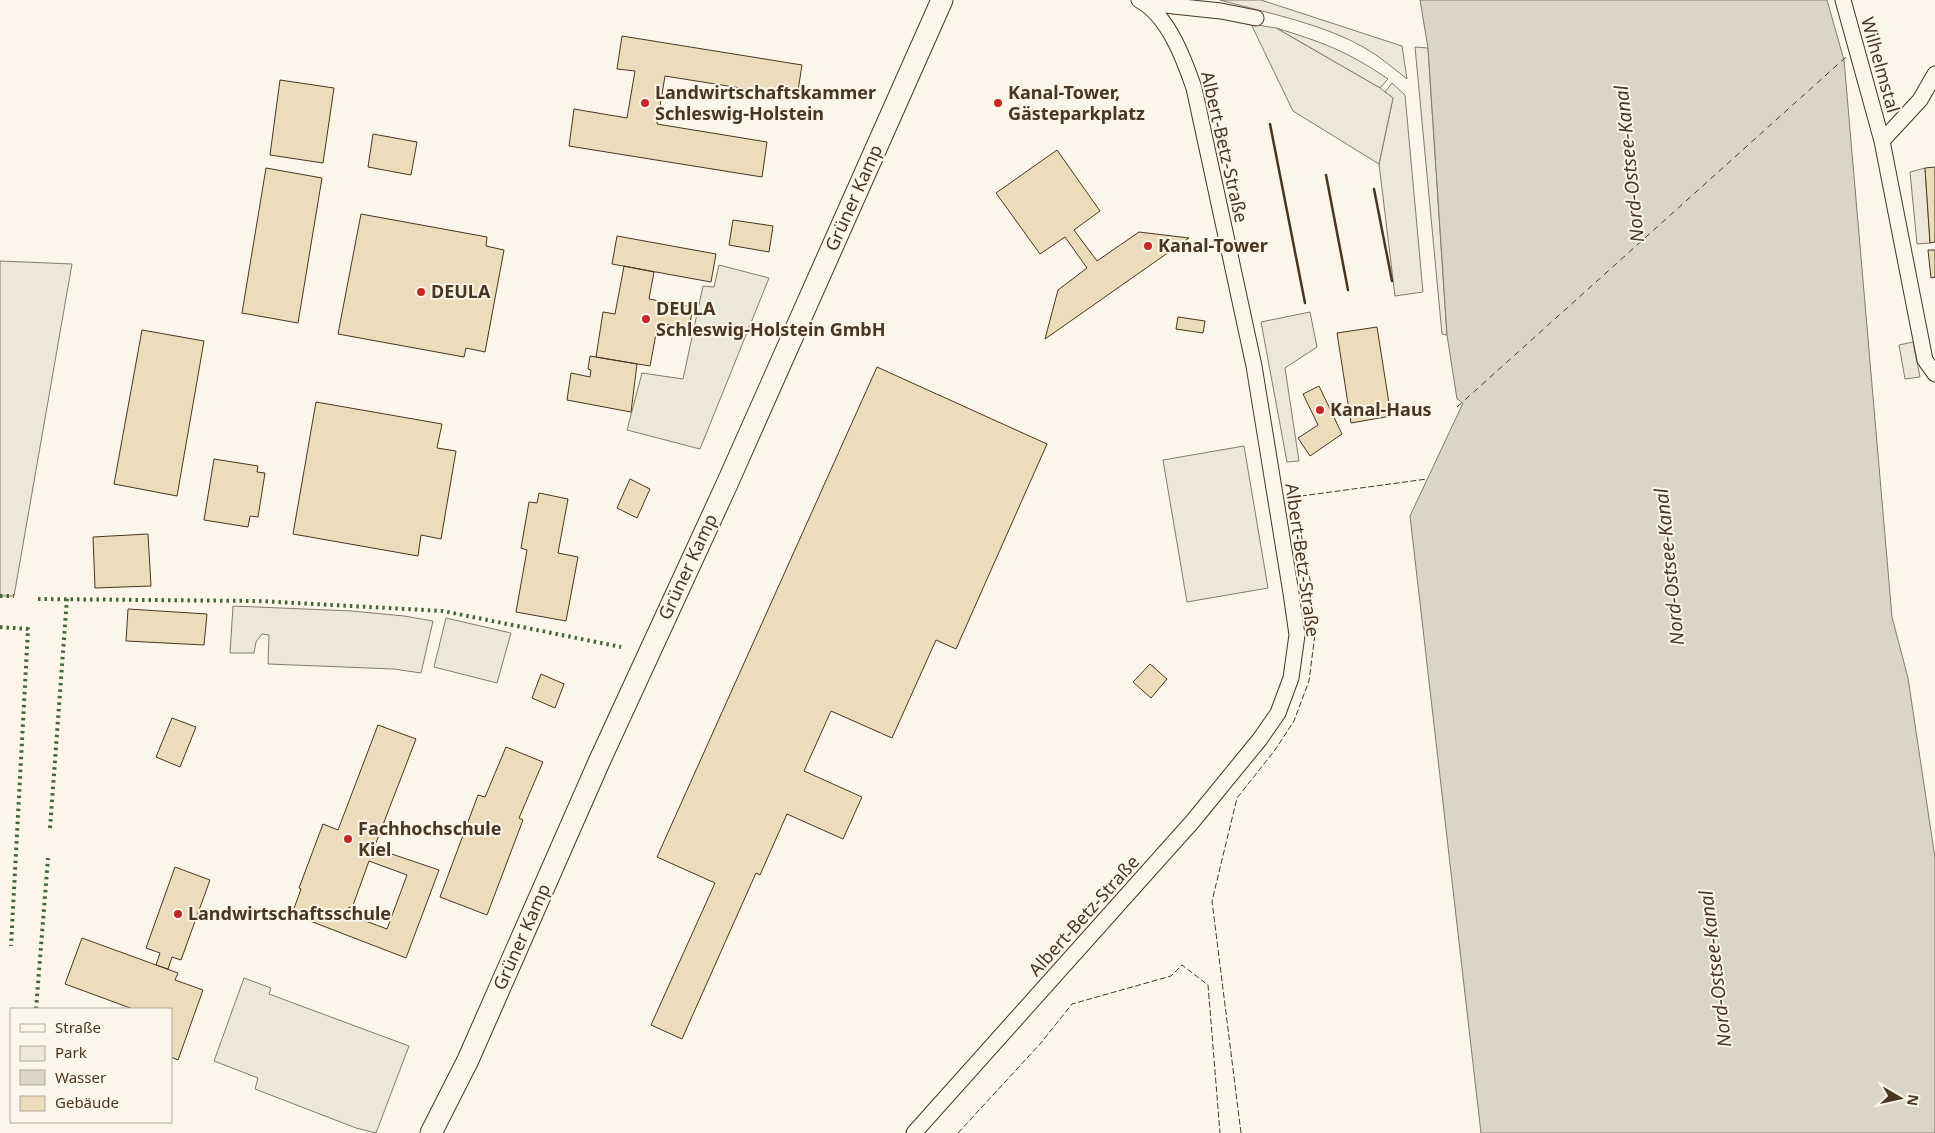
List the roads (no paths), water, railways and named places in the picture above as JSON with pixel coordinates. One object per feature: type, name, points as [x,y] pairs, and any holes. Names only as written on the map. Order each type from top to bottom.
[{"type":"street","name":"Grüner Kamp","points":[[431,1133],[468,1060],[599,762],[727,484],[942,0]]},
{"type":"street","name":"Wilhelmstal","points":[[1843,0],[1882,141],[1925,360],[1935,374]]},
{"type":"street","points":[[1142,2],[1221,11],[1256,18]]},
{"type":"street","name":"Albert-Betz-Straße","points":[[914,1133],[1193,822],[1260,739],[1278,713],[1291,678],[1297,635],[1254,366],[1194,88],[1180,49],[1142,2]]},
{"type":"street","points":[[1882,141],[1920,100],[1935,74]]},
{"type":"water","name":"Nord-Ostsee-Kanal","points":[[1420,0],[1827,0],[1844,60],[1892,617],[1908,678],[1935,858],[1935,1133],[1481,1133],[1410,516],[1463,403],[1457,399],[1447,335],[1428,48]]},
{"type":"place","name":"Landwirtschaftskammer Schleswig-Holstein","points":[[645,103]]},
{"type":"place","name":"Kanal-Tower, Gästeparkplatz","points":[[998,103]]},
{"type":"place","name":"Kanal-Tower","points":[[1148,246]]},
{"type":"place","name":"DEULA","points":[[421,292]]},
{"type":"place","name":"DEULA Schleswig-Holstein GmbH","points":[[646,319]]},
{"type":"place","name":"Kanal-Haus","points":[[1320,410]]},
{"type":"place","name":"Fachhochschule Kiel","points":[[348,839]]},
{"type":"place","name":"Landwirtschaftsschule","points":[[178,914]]}]
